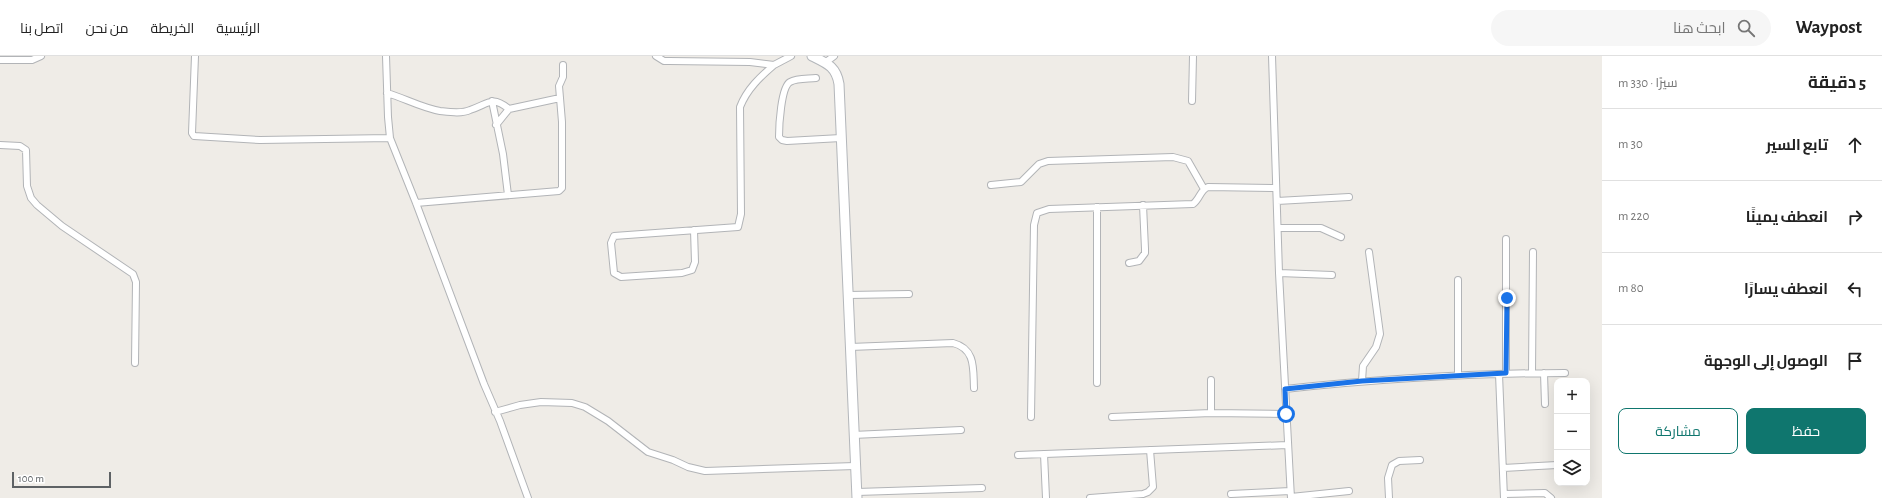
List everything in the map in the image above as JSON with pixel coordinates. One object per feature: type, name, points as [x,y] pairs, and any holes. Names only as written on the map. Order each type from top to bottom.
[{"type":"street","points":[[0,60],[32,60],[41,56]]},
{"type":"street","points":[[195,56],[192,133],[194,136],[260,140],[390,138]]},
{"type":"street","points":[[386,56],[390,138],[495,412],[500,421],[528,498]]},
{"type":"street","points":[[656,56],[664,61],[750,62],[774,65]]},
{"type":"street","points":[[694,230],[695,262],[692,270],[682,273],[621,277],[614,273],[611,242],[614,236],[694,230],[738,227],[741,214],[740,107],[744,96],[748,91],[774,65],[791,56]]},
{"type":"street","points":[[812,56],[826,62],[834,68],[838,78],[857,495],[982,488]]},
{"type":"street","points":[[826,62],[834,56]]},
{"type":"street","points":[[1192,101],[1193,56]]},
{"type":"street","points":[[1272,56],[1276,201],[1290,495]]},
{"type":"street","points":[[416,203],[559,191],[562,188],[562,122],[559,86],[563,77],[563,65]]},
{"type":"street","points":[[816,78],[792,81],[787,86],[779,124],[778,137],[786,141],[841,138]]},
{"type":"street","points":[[387,93],[439,111],[469,111],[492,101],[501,103],[509,110]]},
{"type":"street","points":[[496,125],[509,110],[560,98]]},
{"type":"street","points":[[492,101],[503,154],[508,195]]},
{"type":"street","points":[[0,145],[20,146],[26,150],[27,186],[31,198],[37,206],[62,226],[133,274],[136,282],[135,363]]},
{"type":"street","points":[[991,185],[1021,182],[1039,164],[1048,161],[1174,157],[1188,161],[1204,189]]},
{"type":"street","points":[[1030,417],[1035,219],[1037,213],[1042,210],[1193,204],[1197,201],[1204,189],[1214,186],[1276,188]]},
{"type":"street","points":[[1276,201],[1349,197]]},
{"type":"street","points":[[1129,263],[1139,261],[1145,253],[1143,205]]},
{"type":"street","points":[[1096,207],[1097,383]]},
{"type":"street","points":[[1278,228],[1321,228],[1341,237]]},
{"type":"street","points":[[1506,239],[1506,373]]},
{"type":"street","points":[[1362,381],[1363,366],[1376,347],[1380,334],[1368,252]]},
{"type":"street","points":[[1532,373],[1533,252]]},
{"type":"street","points":[[1279,274],[1332,275]]},
{"type":"street","points":[[1458,280],[1458,375]]},
{"type":"street","points":[[848,294],[909,294]]},
{"type":"street","points":[[850,347],[953,344],[962,346],[968,351],[972,360],[974,388]]},
{"type":"street","points":[[1544,373],[1544,404]]},
{"type":"street","points":[[1285,389],[1362,381],[1458,375],[1565,373]]},
{"type":"street","points":[[1499,374],[1504,496],[1545,493],[1551,498]]},
{"type":"street","points":[[1211,380],[1211,413]]},
{"type":"street","points":[[495,412],[520,405],[541,402],[572,403],[585,407],[608,421],[648,452],[692,468],[705,471],[855,466]]},
{"type":"street","points":[[1112,417],[1211,413],[1286,414]]},
{"type":"street","points":[[854,435],[961,430]]},
{"type":"street","points":[[1018,454],[1287,445]]},
{"type":"street","points":[[1090,498],[1134,495],[1148,492],[1152,487],[1150,450]]},
{"type":"street","points":[[1044,454],[1046,498]]},
{"type":"street","points":[[1389,498],[1388,478],[1392,465],[1399,461],[1420,460]]},
{"type":"street","points":[[1503,468],[1554,465]]},
{"type":"street","points":[[1231,494],[1290,495],[1349,491]]},
{"type":"route","points":[[1286,414],[1285,389],[1362,381],[1506,373],[1505,344],[1507,298]]}]
